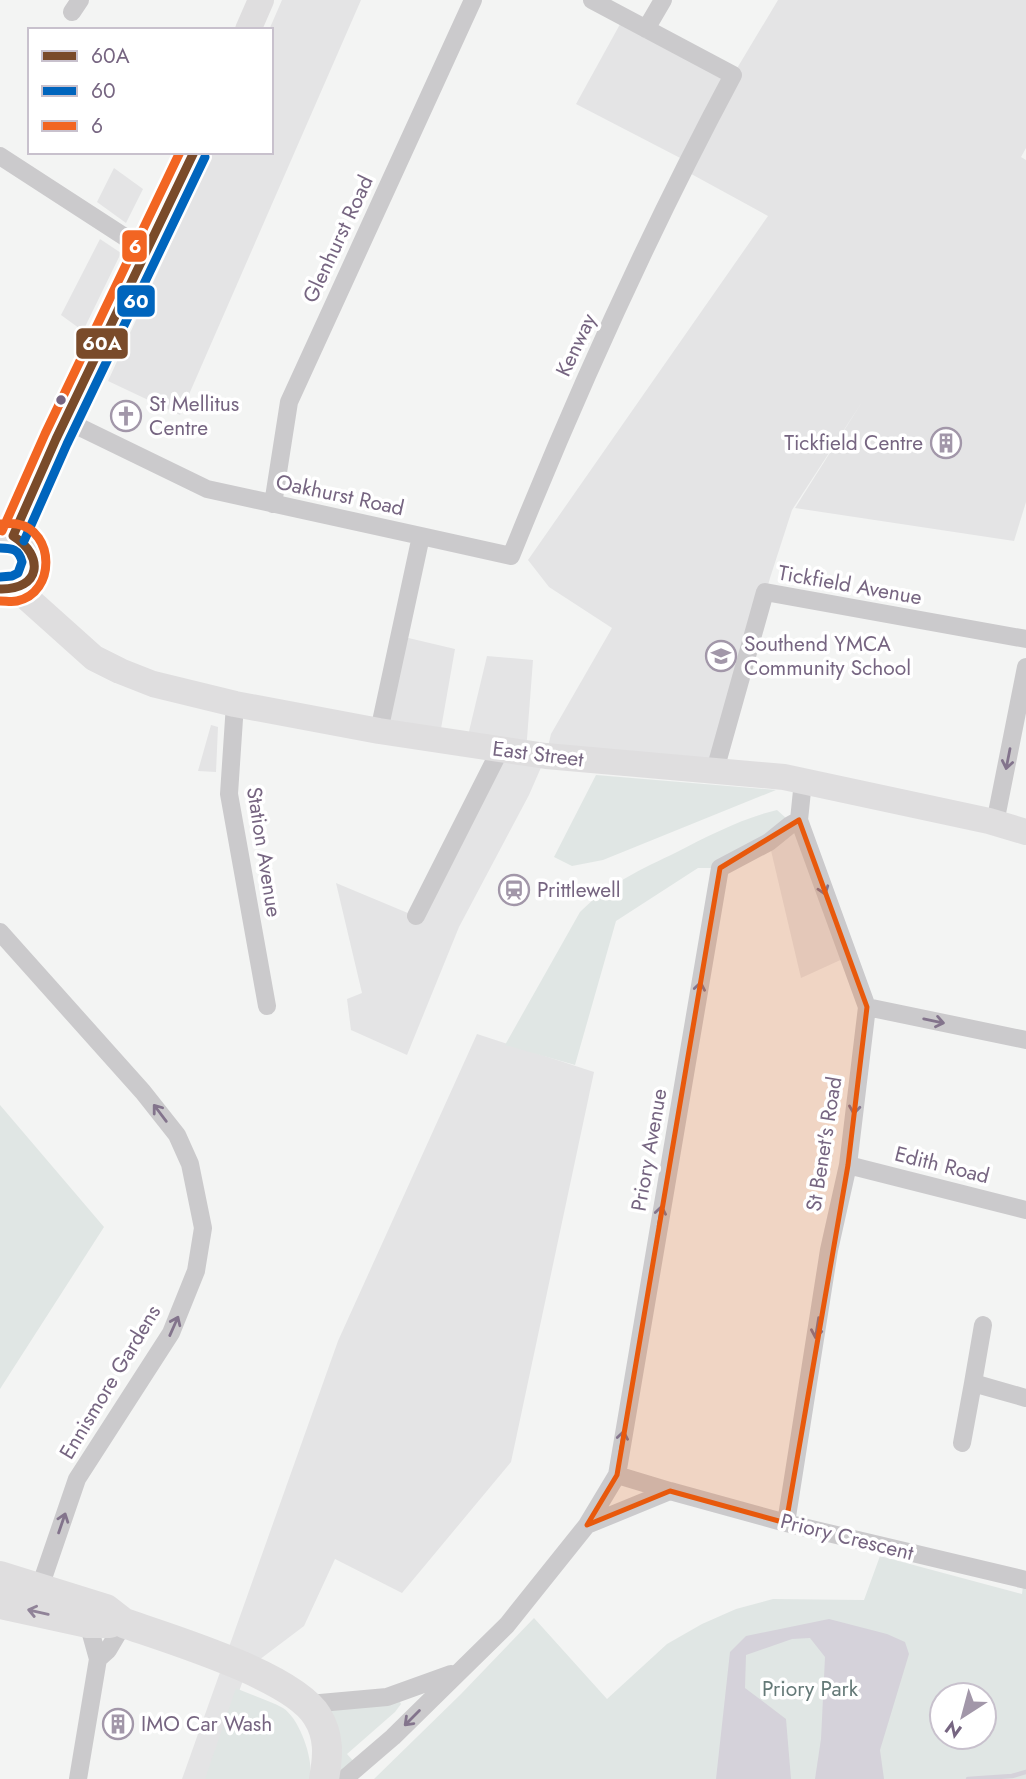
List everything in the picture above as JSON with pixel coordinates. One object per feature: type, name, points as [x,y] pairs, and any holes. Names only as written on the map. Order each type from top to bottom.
[{"type":"main road","points":[[249,28],[261,0]]},
{"type":"main road","points":[[7,536],[148,252],[193,154]]},
{"type":"main road","name":"East Street","points":[[7,536],[23,540],[31,547],[35,568],[65,633]]},
{"type":"main road","points":[[8,589],[25,584],[35,568]]},
{"type":"main road","name":"East Street","points":[[8,589],[94,658],[153,684],[235,704],[500,750],[803,781],[1026,832]]},
{"type":"main road","points":[[0,1577],[106,1609],[124,1623]]},
{"type":"main road","points":[[0,1604],[88,1623],[124,1623],[279,1683],[309,1704],[325,1732],[328,1754],[324,1779]]},
{"type":"street","name":"Glenhurst Road","points":[[273,504],[289,402],[473,0]]},
{"type":"street","points":[[592,0],[646,29],[663,0]]},
{"type":"street","name":"Kenway","points":[[421,536],[511,556],[567,418],[687,162],[733,75],[646,29]]},
{"type":"street","points":[[0,156],[148,252]]},
{"type":"street","name":"Oakhurst Road","points":[[65,421],[207,489],[421,536],[379,731]]},
{"type":"street","name":"Tickfield Avenue","points":[[715,770],[765,592],[1026,639]]},
{"type":"street","points":[[996,824],[1026,667]]},
{"type":"street","name":"Station Avenue","points":[[235,704],[229,794],[267,1006]]},
{"type":"street","points":[[415,916],[500,750]]},
{"type":"street","name":"St Benet's Road","points":[[786,1523],[829,1250],[848,1165],[867,1007],[799,820],[803,781]]},
{"type":"street","name":"Priory Avenue","points":[[587,1525],[617,1475],[720,868],[769,842],[799,820]]},
{"type":"street","name":"Ennismore Gardens","points":[[0,932],[144,1092],[177,1135],[190,1164],[203,1228],[196,1271],[171,1332],[77,1479],[40,1587]]},
{"type":"street","points":[[867,1007],[1026,1040]]},
{"type":"street","name":"Edith Road","points":[[848,1165],[1026,1210]]},
{"type":"street","points":[[962,1443],[983,1325]]},
{"type":"street","points":[[973,1383],[1026,1398]]},
{"type":"street","name":"Priory Crescent","points":[[617,1475],[786,1523],[1026,1580]]},
{"type":"street","points":[[344,1779],[393,1737],[507,1625],[587,1525],[670,1491]]},
{"type":"street","points":[[78,1779],[99,1659],[88,1623]]},
{"type":"street","points":[[99,1659],[108,1650],[124,1623]]},
{"type":"street","points":[[309,1704],[387,1697],[460,1670]]},
{"type":"highlighted area","points":[[799,820],[867,1007],[848,1165],[786,1523],[670,1491],[587,1525],[617,1475],[720,868]]},
{"type":"shaded area","points":[[282,0],[361,0],[180,415],[108,381],[212,154],[273,154],[273,28],[270,28]]},
{"type":"shaded area","points":[[778,0],[1026,0],[1026,148],[1021,157],[1026,160],[1026,502],[1014,541],[795,508],[862,402],[792,510],[715,770],[546,756],[529,795],[459,927],[407,1055],[351,1030],[347,999],[362,993],[336,883],[415,916],[500,750],[466,744],[487,656],[533,660],[526,752],[546,755],[551,734],[612,628],[549,587],[528,560],[768,216],[684,170],[686,161],[576,104],[624,17],[733,75]]},
{"type":"shaded area","points":[[114,168],[143,189],[126,223],[97,202]]},
{"type":"shaded area","points":[[100,239],[121,253],[83,331],[61,315]]},
{"type":"shaded area","points":[[400,636],[455,649],[439,740],[379,731]]},
{"type":"shaded area","points":[[211,725],[218,727],[216,772],[198,771]]},
{"type":"shaded area","points":[[799,820],[847,957],[801,978],[769,842]]},
{"type":"shaded area","points":[[477,1034],[594,1072],[511,1462],[402,1593],[335,1559],[304,1626],[247,1669],[208,1779],[182,1779],[338,1341]]},
{"type":"shaded area","points":[[829,1619],[887,1634],[905,1642],[909,1654],[880,1750],[884,1779],[815,1779],[821,1739],[825,1657],[810,1638],[792,1639],[746,1655],[745,1688],[786,1719],[791,1779],[716,1779],[730,1652],[746,1636]]},
{"type":"green space","points":[[596,775],[776,790],[603,860],[572,866],[554,857]]},
{"type":"green space","points":[[777,810],[786,818],[783,825],[720,868],[698,868],[616,921],[575,1065],[505,1045],[580,912],[591,902],[626,878],[701,840]]},
{"type":"green space","points":[[0,1105],[104,1227],[0,1389]]},
{"type":"green space","name":"Priory Park","points":[[880,1556],[1022,1594],[1023,1586],[1026,1587],[1026,1779],[374,1779],[534,1618],[607,1699],[667,1644],[736,1609],[773,1599],[864,1600]]},
{"type":"green space","points":[[236,1688],[278,1705],[289,1713],[300,1730],[308,1751],[310,1779],[205,1779]]},
{"type":"green space","points":[[399,1700],[401,1704],[395,1712],[347,1754],[355,1763],[340,1779],[326,1708]]},
{"type":"waterway","points":[[968,1779],[1012,1776],[1026,1772]]},
{"type":"transit line","name":"6","points":[[2,531],[45,434],[179,154]]},
{"type":"transit line","name":"60A","points":[[13,536],[56,439],[193,154]]},
{"type":"transit line","name":"60","points":[[24,541],[67,444],[205,157]]},
{"type":"transit line","name":"6","points":[[0,524],[17,524],[30,529],[39,538],[46,562],[39,587],[30,596],[17,601],[0,601]]},
{"type":"transit line","name":"60A","points":[[0,589],[24,584],[31,578],[34,570],[30,553],[13,536]]},
{"type":"transit line","name":"60","points":[[0,548],[14,550],[22,562],[18,573],[0,577]]},
{"type":"place","name":"St Mellitus Centre","points":[[126,416]]},
{"type":"place","name":"Tickfield Centre","points":[[946,443]]},
{"type":"place","name":"Southend YMCA Community School","points":[[721,656]]},
{"type":"place","name":"Prittlewell","points":[[514,890]]},
{"type":"place","name":"IMO Car Wash","points":[[118,1724]]}]
